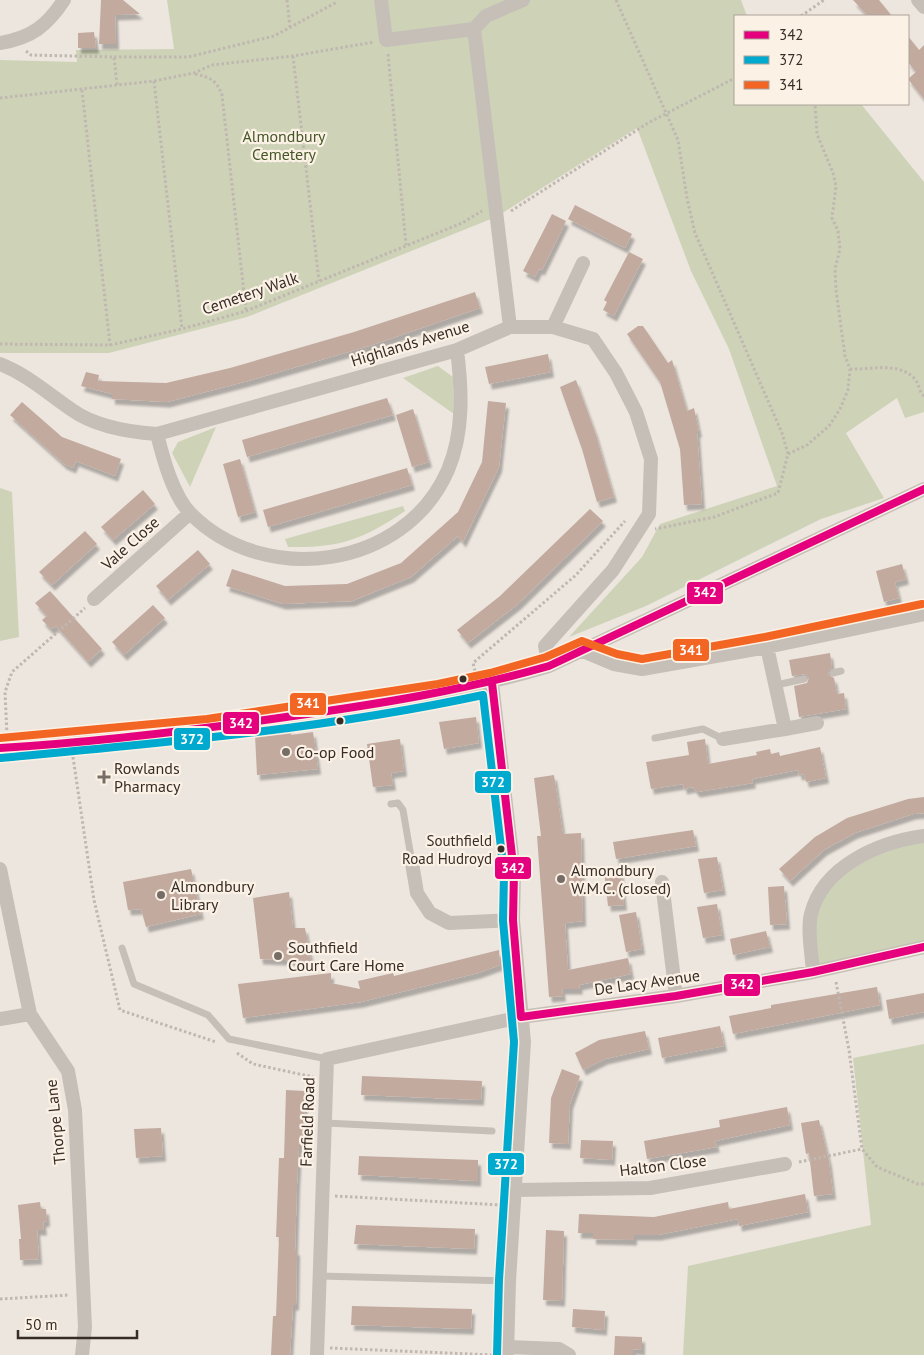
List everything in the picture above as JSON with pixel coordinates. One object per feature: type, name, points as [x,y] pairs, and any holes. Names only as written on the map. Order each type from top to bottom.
[{"type":"street","points":[[0,43],[19,40],[38,30],[64,0]]},
{"type":"street","points":[[381,0],[386,40],[474,29],[486,16],[523,0]]},
{"type":"street","points":[[918,0],[924,7]]},
{"type":"street","points":[[474,29],[510,328]]},
{"type":"street","points":[[553,327],[584,263]]},
{"type":"street","name":"Highlands Avenue","points":[[0,364],[20,372],[74,411],[108,426],[134,432],[157,434],[457,350],[510,328],[553,327],[593,339],[616,374],[636,412],[651,459],[649,514],[613,570],[545,646],[549,666]]},
{"type":"street","points":[[157,434],[167,474],[190,513],[219,536],[253,550],[290,559],[332,559],[369,547],[402,529],[431,499],[448,470],[457,438],[462,389],[457,350]]},
{"type":"street","points":[[4,747],[208,730],[440,694],[492,683],[549,666],[583,651],[924,489]]},
{"type":"street","name":"Vale Close","points":[[94,599],[190,513]]},
{"type":"street","points":[[583,651],[614,664],[642,668],[767,647],[924,614]]},
{"type":"street","points":[[767,647],[785,729]]},
{"type":"street","points":[[492,683],[514,873],[513,920],[524,1042],[504,1352],[559,1349],[569,1355]]},
{"type":"street","points":[[723,739],[817,723]]},
{"type":"street","points":[[813,972],[810,915],[822,886],[858,858],[888,843],[924,836]]},
{"type":"street","points":[[412,863],[417,893],[430,913],[449,923],[513,920]]},
{"type":"street","name":"Thorpe Lane","points":[[0,868],[30,1014],[68,1071],[75,1110],[85,1327],[82,1355]]},
{"type":"street","points":[[662,882],[676,996]]},
{"type":"street","name":"De Lacy Avenue","points":[[522,1016],[676,996],[813,972],[924,947]]},
{"type":"street","points":[[0,1019],[30,1014]]},
{"type":"street","name":"Farfield Road","points":[[317,1351],[327,1059],[382,1045],[522,1016]]},
{"type":"street","name":"Halton Close","points":[[515,1190],[650,1188],[785,1164]]},
{"type":"lane","points":[[776,685],[804,679]]},
{"type":"lane","points":[[655,738],[704,729],[723,739]]},
{"type":"lane","points":[[391,804],[398,802],[403,810],[412,863]]},
{"type":"lane","points":[[122,948],[134,984],[208,1015],[230,1039],[327,1059]]},
{"type":"lane","points":[[325,1123],[492,1131]]},
{"type":"lane","points":[[320,1276],[509,1281]]},
{"type":"path","points":[[287,0],[290,27]]},
{"type":"path","points":[[616,0],[678,140],[695,233],[782,433],[788,454],[778,493],[714,517],[638,532]]},
{"type":"path","points":[[802,15],[824,0]]},
{"type":"path","points":[[19,40],[31,56],[188,57],[274,36],[338,1]]},
{"type":"path","points":[[0,98],[154,81],[194,73],[212,65],[293,56],[386,40],[406,245]]},
{"type":"path","points":[[293,56],[319,281]]},
{"type":"path","points":[[114,57],[117,85]]},
{"type":"path","points":[[194,73],[209,77],[218,84],[222,95],[246,311]]},
{"type":"path","points":[[496,220],[648,123],[734,79]]},
{"type":"path","points":[[154,81],[182,329]]},
{"type":"path","points":[[82,90],[110,344]]},
{"type":"path","points":[[788,454],[807,445],[829,426],[840,409],[848,390],[850,369],[845,356],[836,290],[835,268],[840,249],[838,231],[832,218],[832,204],[836,186],[817,134],[815,105]]},
{"type":"path","name":"Cemetery Walk","points":[[0,344],[110,344],[182,329],[246,311],[462,223],[494,204]]},
{"type":"path","points":[[850,369],[887,367],[902,370],[915,380],[924,396]]},
{"type":"path","points":[[473,663],[576,576],[632,514]]},
{"type":"path","points":[[4,747],[5,692],[12,672],[94,599]]},
{"type":"path","points":[[71,742],[94,900],[120,1010],[225,1045]]},
{"type":"path","points":[[836,982],[849,1050],[862,1149],[877,1167],[918,1184],[924,1184]]},
{"type":"path","points":[[231,1049],[254,1064],[326,1079]]},
{"type":"path","points":[[785,1164],[862,1149]]},
{"type":"path","points":[[323,1195],[514,1206]]},
{"type":"path","points":[[0,1299],[84,1294]]},
{"type":"path","points":[[317,1351],[504,1352]]},
{"type":"green space","name":"Almondbury Cemetery","points":[[167,0],[741,0],[747,15],[734,15],[734,105],[862,105],[924,182],[924,412],[905,418],[897,398],[846,433],[884,498],[821,519],[646,606],[569,637],[642,557],[660,524],[777,486],[729,349],[691,271],[637,128],[496,217],[247,317],[109,353],[0,353],[0,60],[77,62],[76,50],[174,49]]},
{"type":"green space","points":[[438,366],[453,377],[454,414],[403,378]]},
{"type":"green space","points":[[216,427],[190,487],[172,453],[178,442]]},
{"type":"green space","points":[[0,488],[12,492],[19,637],[0,641]]},
{"type":"green space","points":[[403,506],[405,511],[390,521],[363,535],[337,544],[288,547],[285,539]]},
{"type":"green space","points":[[924,836],[924,947],[813,972],[810,915],[850,862]]},
{"type":"green space","points":[[924,1044],[924,1355],[683,1355],[688,1266],[871,1225],[853,1058]]},
{"type":"building","points":[[101,0],[123,0],[140,14],[115,15],[116,44],[99,44]]},
{"type":"building","points":[[853,0],[879,0],[891,15],[867,15]]},
{"type":"building","points":[[94,32],[96,48],[78,48],[78,33]]},
{"type":"building","points":[[909,37],[919,50],[924,45],[924,99],[909,80],[916,72],[909,63]]},
{"type":"building","points":[[575,205],[632,234],[625,248],[568,219]]},
{"type":"building","points":[[552,214],[566,221],[542,270],[539,269],[535,277],[523,271]]},
{"type":"building","points":[[629,252],[643,259],[614,316],[603,310],[607,302],[604,300]]},
{"type":"building","points":[[475,292],[480,308],[369,346],[167,402],[112,399],[112,394],[81,386],[86,372],[99,375],[98,381],[166,383],[230,368],[354,332]]},
{"type":"building","points":[[638,326],[643,326],[668,363],[672,360],[687,411],[694,408],[699,432],[697,432],[702,504],[684,505],[680,449],[660,382],[627,334]]},
{"type":"building","points":[[548,354],[551,372],[489,384],[485,367]]},
{"type":"building","points":[[576,380],[595,432],[614,497],[597,502],[582,449],[560,387]]},
{"type":"building","points":[[387,398],[393,415],[247,457],[242,440]]},
{"type":"building","points":[[488,401],[506,403],[499,467],[463,542],[458,536],[411,577],[352,601],[283,604],[226,586],[232,569],[285,586],[347,584],[401,563],[458,512],[482,462]]},
{"type":"building","points":[[22,402],[62,437],[121,459],[115,476],[76,461],[73,468],[64,464],[10,415]]},
{"type":"building","points":[[413,409],[429,462],[412,467],[396,415]]},
{"type":"building","points":[[240,459],[255,512],[238,517],[223,464]]},
{"type":"building","points":[[407,468],[412,485],[268,527],[263,510]]},
{"type":"building","points":[[143,490],[155,504],[113,540],[101,527]]},
{"type":"building","points":[[590,509],[603,521],[518,604],[468,643],[457,630],[500,596]]},
{"type":"building","points":[[85,531],[97,544],[52,585],[39,572]]},
{"type":"building","points":[[198,550],[210,564],[168,600],[156,586]]},
{"type":"building","points":[[902,564],[906,579],[895,582],[899,598],[884,602],[876,571]]},
{"type":"building","points":[[50,591],[102,649],[88,662],[56,626],[51,629],[42,620],[47,616],[35,603]]},
{"type":"building","points":[[153,605],[165,618],[124,655],[112,642]]},
{"type":"building","points":[[830,653],[832,668],[829,670],[828,675],[834,678],[837,694],[844,693],[846,709],[799,717],[794,686],[807,683],[809,678],[805,674],[792,676],[789,660]]},
{"type":"building","points":[[476,717],[479,743],[444,749],[439,722]]},
{"type":"building","name":"Co-op Food","points":[[291,729],[291,735],[313,732],[318,769],[257,775],[255,735]]},
{"type":"building","points":[[400,739],[404,771],[391,773],[393,785],[373,787],[367,744]]},
{"type":"building","points":[[705,739],[708,764],[757,755],[756,752],[770,749],[771,754],[779,752],[780,756],[820,747],[826,778],[806,782],[804,774],[799,775],[798,770],[752,779],[753,783],[697,792],[693,787],[684,789],[683,784],[651,789],[646,762],[689,755],[687,742]]},
{"type":"building","points":[[554,775],[563,834],[581,833],[583,921],[565,923],[568,970],[628,958],[631,974],[579,985],[580,989],[562,989],[563,996],[549,997],[537,836],[541,836],[534,778]]},
{"type":"building","points":[[924,797],[924,813],[913,814],[855,833],[824,850],[790,881],[779,869],[815,837],[847,818],[908,799]]},
{"type":"building","points":[[693,830],[696,846],[616,859],[613,842]]},
{"type":"building","points":[[717,857],[723,890],[704,893],[698,859]]},
{"type":"building","points":[[620,867],[624,905],[608,906],[604,870]]},
{"type":"building","points":[[191,869],[201,914],[146,927],[141,909],[128,910],[123,882]]},
{"type":"building","points":[[784,886],[787,924],[770,925],[768,887]]},
{"type":"building","points":[[289,892],[293,928],[305,928],[311,961],[260,959],[253,898]]},
{"type":"building","points":[[717,904],[722,935],[703,938],[697,907]]},
{"type":"building","points":[[636,912],[642,949],[626,952],[619,915]]},
{"type":"building","points":[[766,931],[770,947],[733,955],[730,939]]},
{"type":"building","points":[[499,950],[500,965],[478,973],[361,1002],[243,1018],[238,984],[331,973],[331,983],[360,989],[358,981],[393,973],[394,976]]},
{"type":"building","points":[[877,987],[880,1005],[733,1034],[729,1016],[771,1008],[771,1005]]},
{"type":"building","points":[[924,993],[924,1012],[889,1019],[886,1000]]},
{"type":"building","points":[[720,1026],[724,1046],[662,1058],[658,1038]]},
{"type":"building","points":[[645,1031],[649,1049],[605,1059],[583,1070],[575,1053],[599,1040]]},
{"type":"building","points":[[562,1069],[580,1076],[570,1104],[568,1144],[549,1143],[551,1098]]},
{"type":"building","points":[[362,1076],[482,1081],[481,1100],[361,1095]]},
{"type":"building","points":[[286,1090],[305,1091],[303,1146],[299,1146],[297,1184],[296,1305],[293,1305],[290,1355],[271,1355],[273,1316],[276,1316],[279,1158],[284,1158]]},
{"type":"building","points":[[787,1107],[790,1125],[715,1141],[717,1147],[647,1159],[644,1141],[720,1127],[719,1120]]},
{"type":"building","points":[[819,1120],[829,1162],[833,1194],[814,1196],[809,1153],[806,1154],[801,1123]]},
{"type":"building","points":[[161,1128],[163,1156],[136,1158],[134,1129]]},
{"type":"building","points":[[581,1140],[613,1141],[612,1160],[580,1158]]},
{"type":"building","points":[[359,1156],[478,1160],[478,1181],[358,1175]]},
{"type":"building","points":[[805,1194],[808,1212],[739,1226],[738,1219],[658,1235],[634,1235],[634,1240],[593,1239],[593,1233],[578,1233],[579,1214],[654,1217],[728,1202],[729,1209]]},
{"type":"building","points":[[40,1202],[41,1209],[46,1209],[47,1221],[43,1222],[44,1230],[37,1230],[39,1259],[20,1260],[19,1239],[21,1239],[18,1205]]},
{"type":"building","points":[[356,1225],[475,1229],[474,1249],[354,1244]]},
{"type":"building","points":[[546,1230],[564,1231],[562,1301],[543,1300]]},
{"type":"building","points":[[352,1306],[472,1309],[471,1329],[351,1325]]},
{"type":"building","points":[[573,1309],[605,1311],[604,1330],[572,1327]]},
{"type":"building","points":[[615,1336],[642,1337],[642,1350],[633,1349],[633,1355],[614,1355]]},
{"type":"transit line","name":"342","points":[[0,748],[147,735],[220,726],[390,701],[517,675],[549,666],[924,489]]},
{"type":"transit line","name":"341","points":[[0,738],[207,719],[438,684],[490,673],[546,657],[582,641],[617,654],[642,659],[765,637],[922,604]]},
{"type":"transit line","name":"342","points":[[492,683],[514,873],[513,920],[521,1017],[676,996],[813,972],[924,947]]},
{"type":"transit line","name":"372","points":[[1,758],[243,734],[364,717],[483,695],[504,873],[503,921],[514,1042],[499,1280],[497,1355]]},
{"type":"place","name":"Co-op Food","points":[[286,752]]},
{"type":"place","name":"Rowlands Pharmacy","points":[[104,777]]},
{"type":"place","name":"Southfield Road Hudroyd","points":[[501,849]]},
{"type":"place","name":"Almondbury W.M.C. (closed)","points":[[561,879]]},
{"type":"place","name":"Almondbury Library","points":[[161,895]]},
{"type":"place","name":"Southfield Court Care Home","points":[[278,956]]}]
